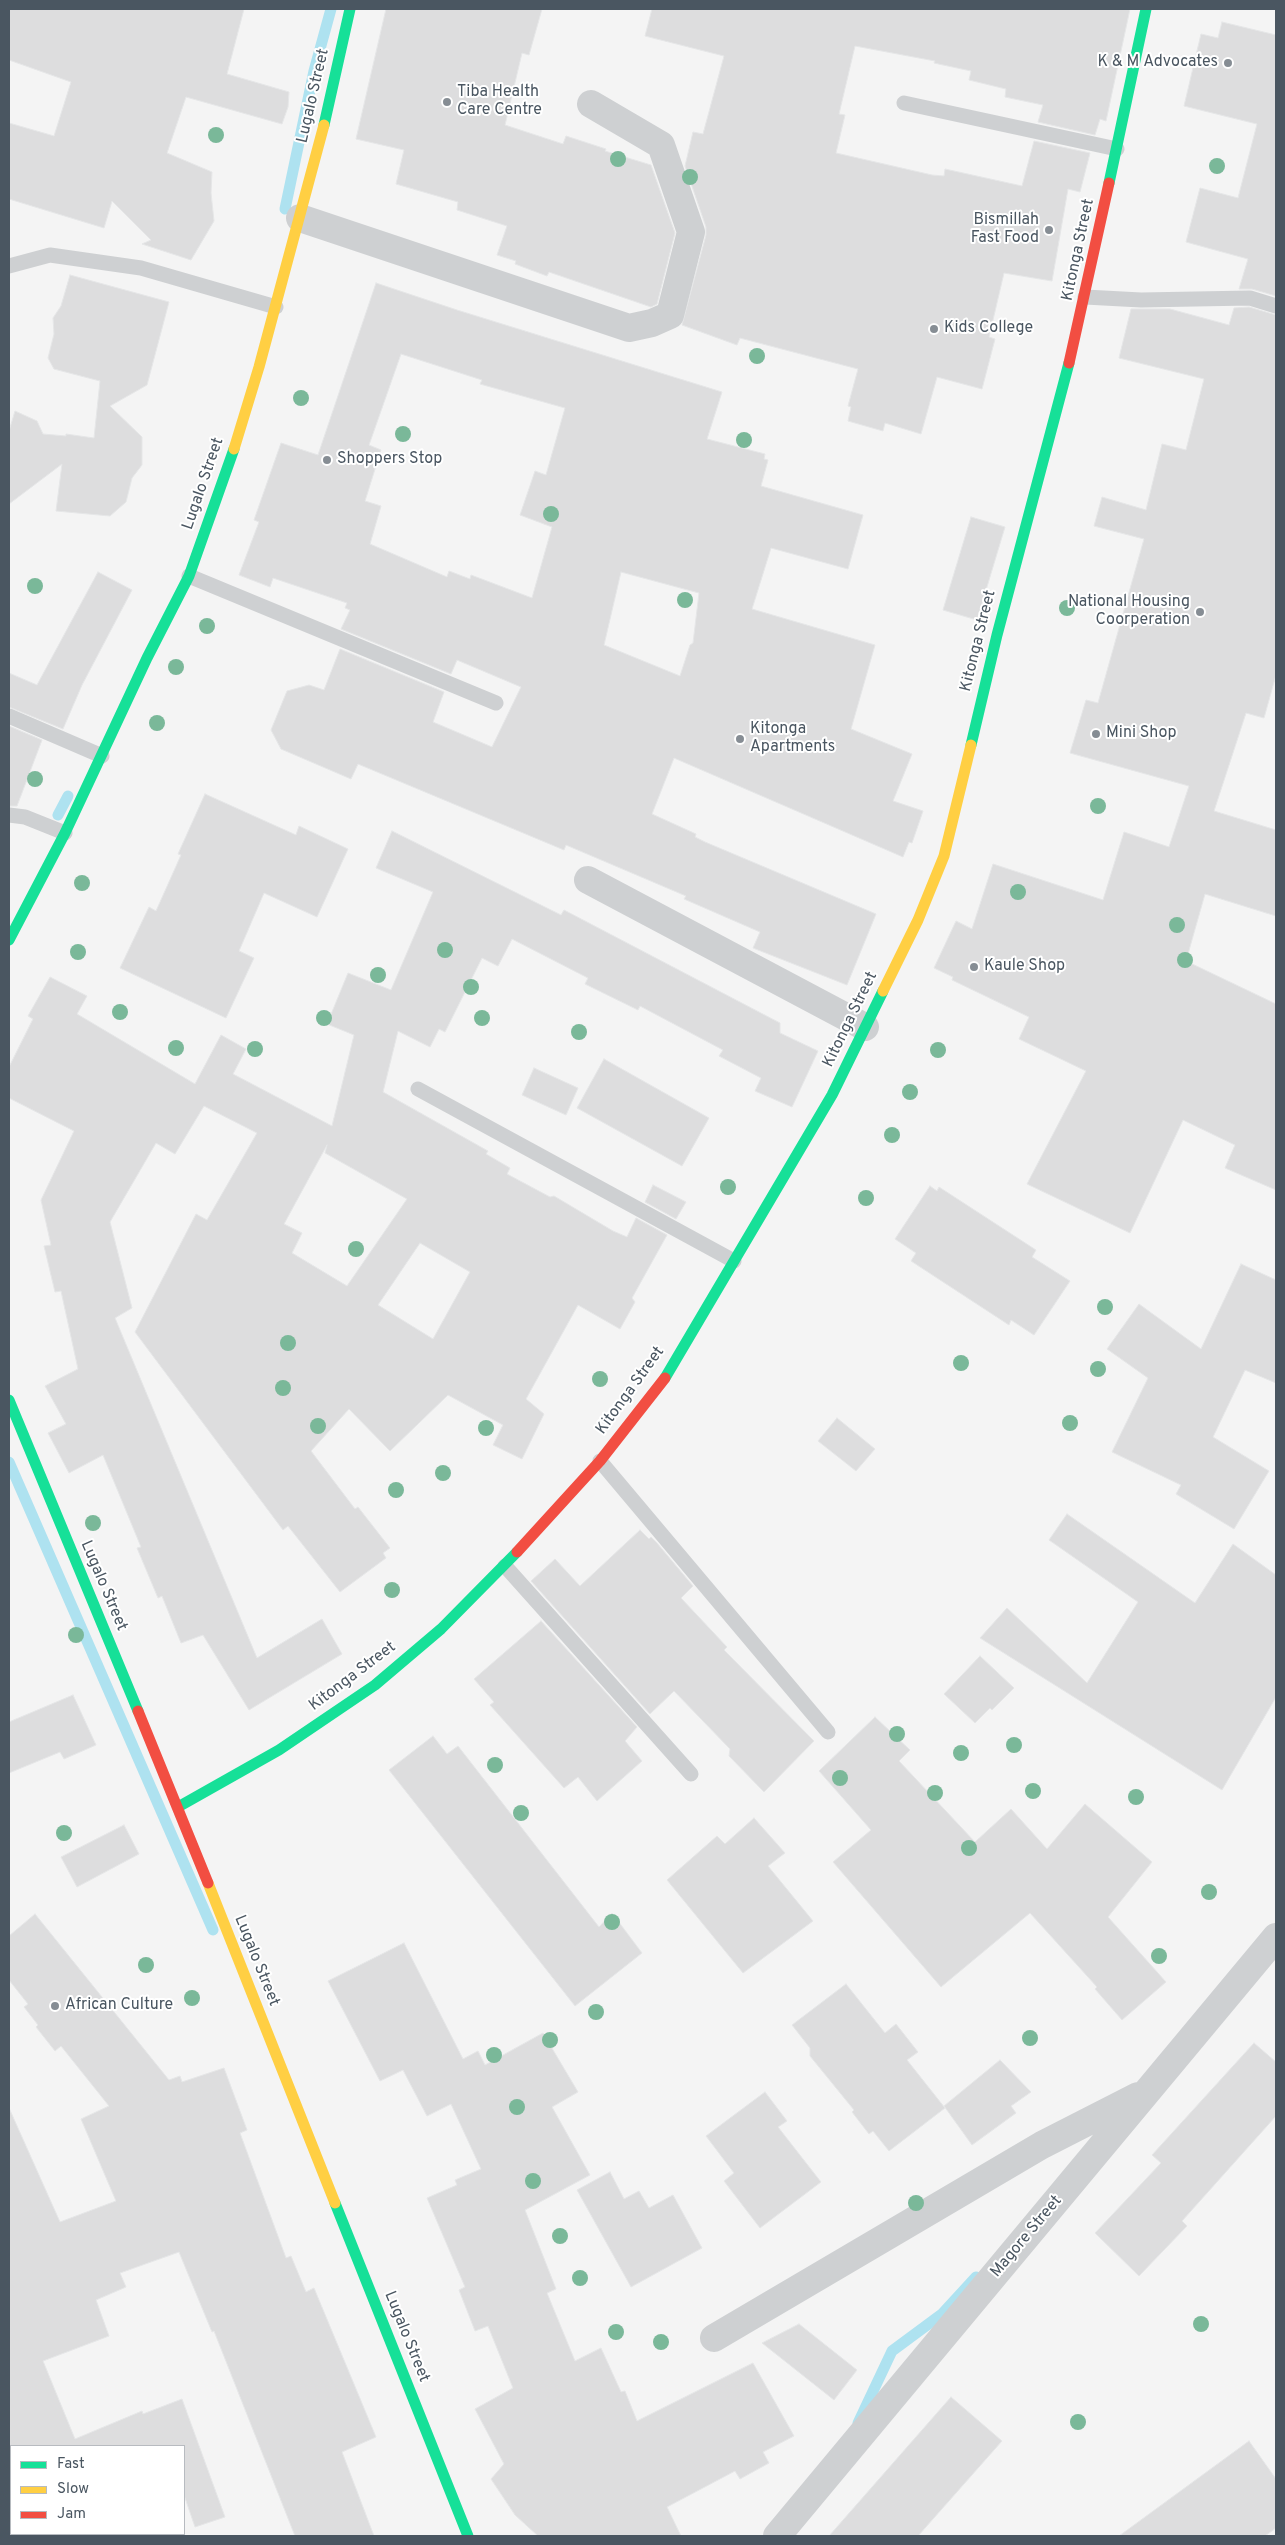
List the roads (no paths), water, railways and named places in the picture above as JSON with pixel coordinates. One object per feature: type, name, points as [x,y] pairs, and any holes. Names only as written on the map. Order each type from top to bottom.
[{"type":"street","name":"Lugalo Street","points":[[9,940],[65,834],[189,576],[231,460],[276,307],[320,144],[350,9]]},
{"type":"street","name":"Kitonga Street","points":[[178,1807],[279,1750],[375,1685],[440,1629],[505,1566],[600,1460],[666,1376],[832,1095],[918,920],[944,856],[997,635],[1085,297],[1146,9]]},
{"type":"street","points":[[300,218],[629,328],[652,323],[670,315],[691,232],[661,145],[591,104]]},
{"type":"street","points":[[588,880],[865,1026]]},
{"type":"street","name":"Lugalo Street","points":[[9,1400],[178,1807],[468,2536]]},
{"type":"street","name":"Magore Street","points":[[777,2536],[1276,1937]]},
{"type":"street","points":[[714,2338],[1042,2145],[1148,2091]]},
{"type":"lane","points":[[904,103],[1117,149]]},
{"type":"lane","points":[[9,266],[50,255],[141,268],[276,307]]},
{"type":"lane","points":[[1085,297],[1141,300],[1250,298],[1276,306]]},
{"type":"lane","points":[[189,576],[496,703]]},
{"type":"lane","points":[[9,716],[102,756]]},
{"type":"lane","points":[[9,815],[25,817],[65,834]]},
{"type":"lane","points":[[418,1089],[734,1261]]},
{"type":"lane","points":[[600,1460],[828,1732]]},
{"type":"lane","points":[[505,1566],[691,1774]]},
{"type":"waterway","points":[[285,209],[314,71],[331,9]]},
{"type":"waterway","points":[[58,815],[68,796]]},
{"type":"waterway","points":[[9,1462],[213,1930]]},
{"type":"waterway","points":[[858,2423],[892,2351],[942,2314],[976,2277]]},
{"type":"place","name":"K & M Advocates","points":[[1228,63]]},
{"type":"place","name":"Tiba Health Care Centre","points":[[447,102]]},
{"type":"place","name":"Bismillah Fast Food","points":[[1049,230]]},
{"type":"place","name":"Kids College","points":[[934,329]]},
{"type":"place","name":"Shoppers Stop","points":[[327,460]]},
{"type":"place","name":"National Housing Coorperation","points":[[1200,612]]},
{"type":"place","name":"Mini Shop","points":[[1096,734]]},
{"type":"place","name":"Kitonga Apartments","points":[[740,739]]},
{"type":"place","name":"Kaule Shop","points":[[974,967]]},
{"type":"place","name":"African Culture","points":[[55,2006]]}]
